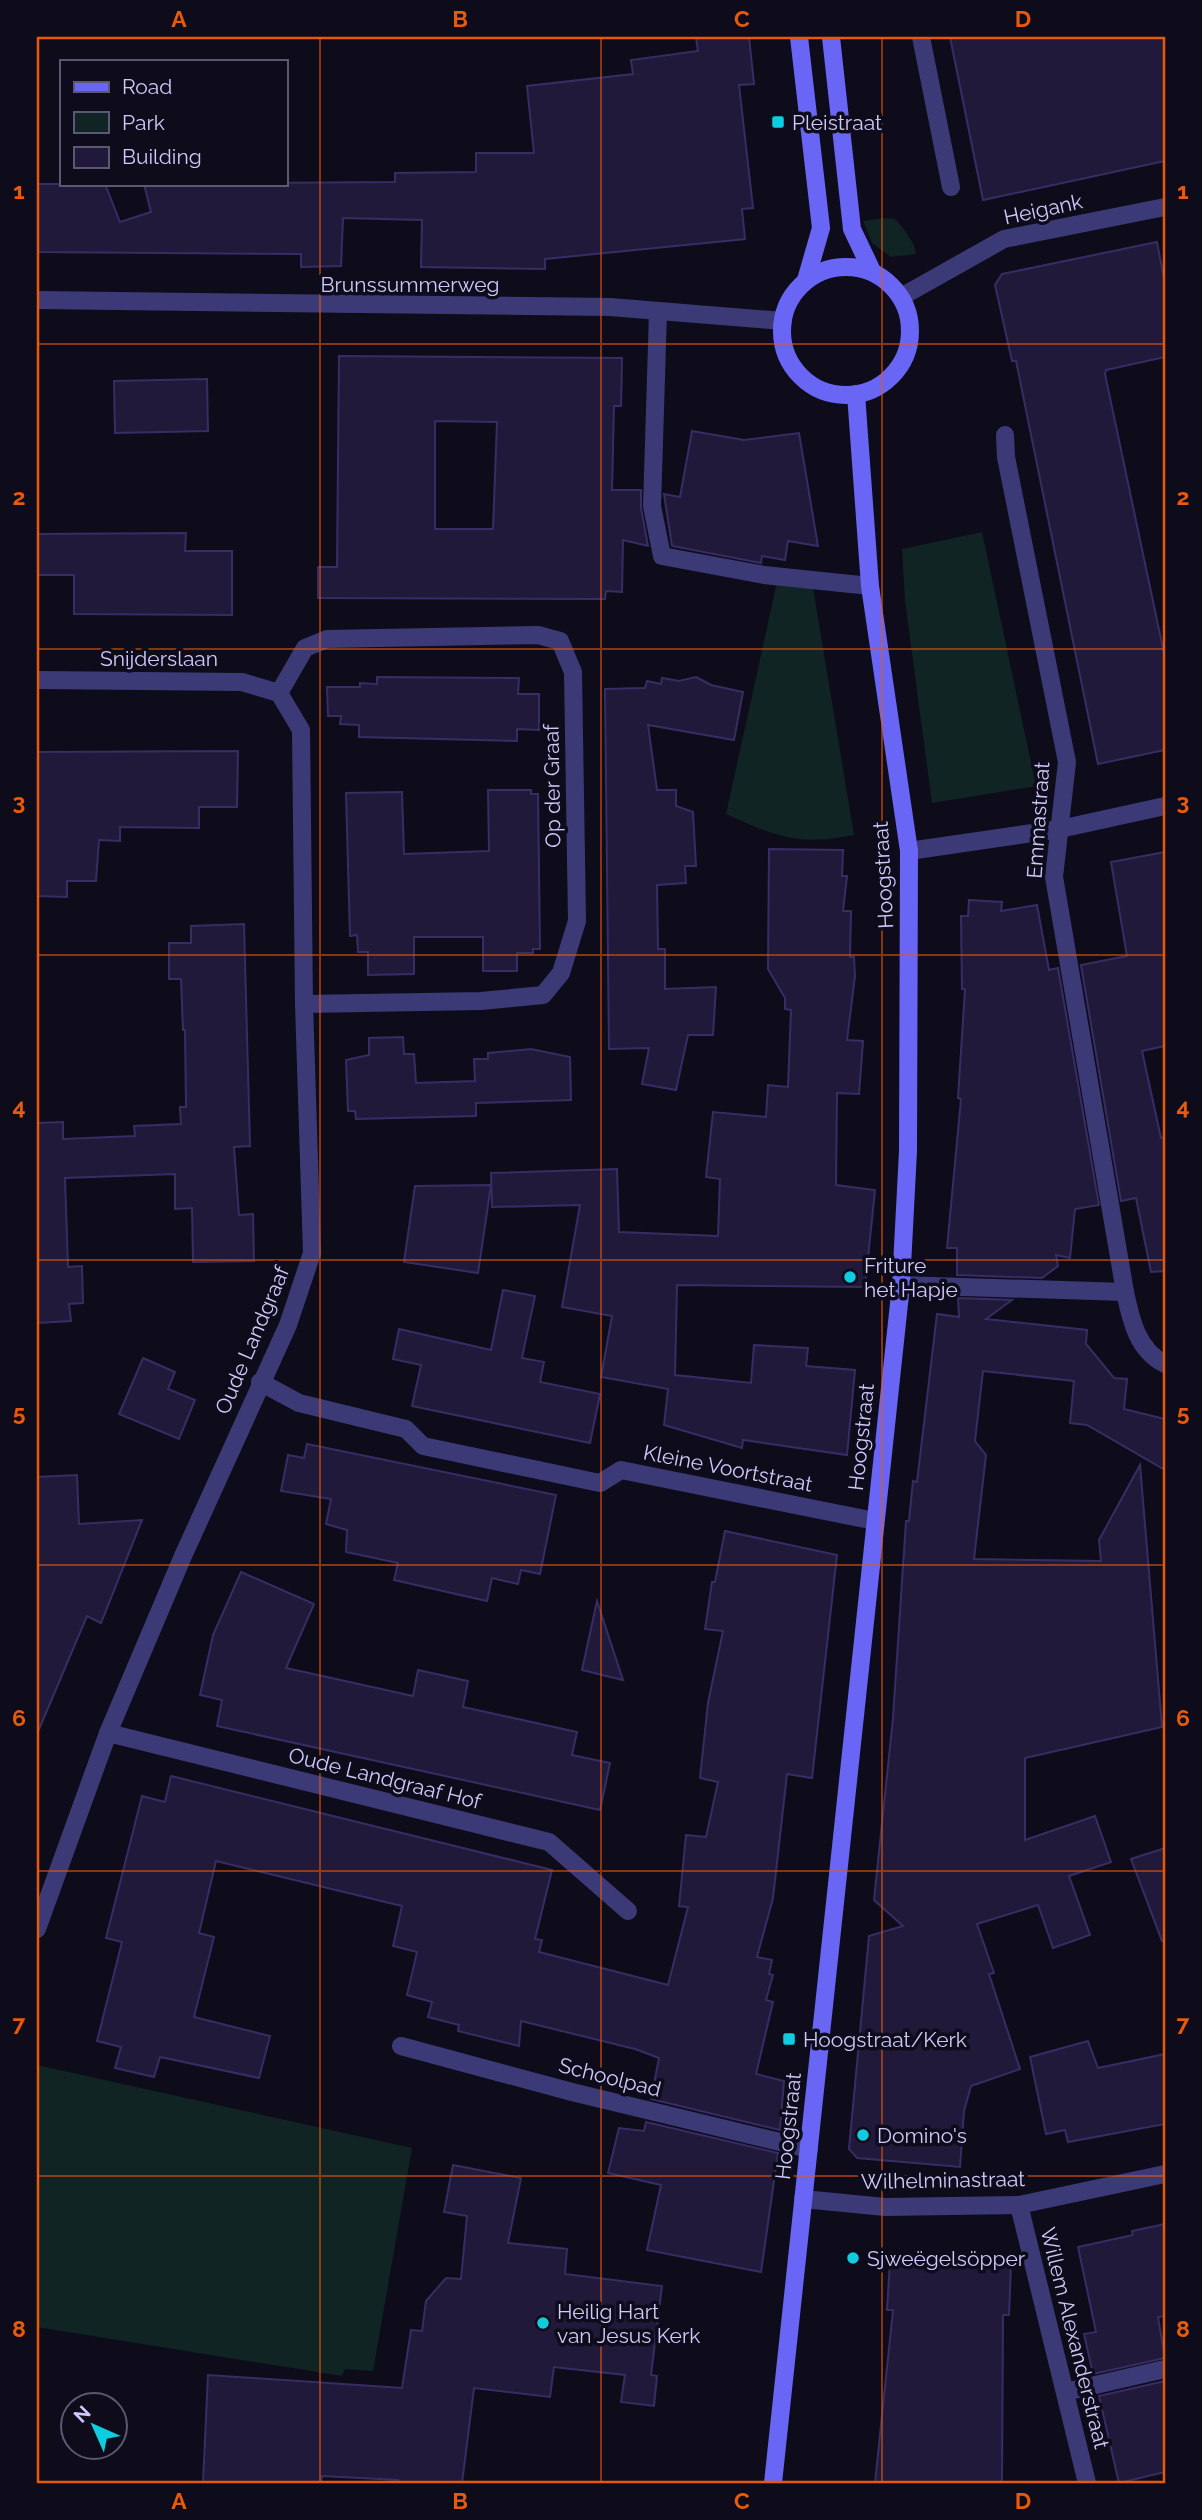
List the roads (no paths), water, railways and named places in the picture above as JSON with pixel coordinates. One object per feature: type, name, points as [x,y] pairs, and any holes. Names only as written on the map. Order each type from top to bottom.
[{"type":"main road","points":[[799,37],[821,228],[806,280],[791,298],[783,321],[782,338],[786,354],[807,382],[838,394],[856,394],[882,384],[902,364],[910,330],[901,297],[883,278],[859,267],[831,268],[806,280]]},
{"type":"main road","points":[[831,37],[852,229],[872,271]]},
{"type":"main road","name":"Hoogstraat","points":[[773,2483],[901,1285],[908,1151],[909,851],[870,586],[856,394]]},
{"type":"street","points":[[921,37],[951,187]]},
{"type":"street","name":"Heigank","points":[[901,297],[1004,239],[1165,207]]},
{"type":"street","name":"Brunssummerweg","points":[[37,300],[610,307],[783,321]]},
{"type":"street","points":[[657,312],[652,506],[662,556],[764,575],[870,586]]},
{"type":"street","name":"Emmastraat","points":[[1005,435],[1006,457],[1067,762],[1054,877],[1125,1292],[1132,1323],[1144,1347],[1165,1364]]},
{"type":"street","name":"Op der Graaf","points":[[279,693],[305,648],[327,639],[538,635],[560,641],[573,671],[577,921],[561,973],[543,995],[481,1001],[304,1004]]},
{"type":"street","name":"Snijderslaan","points":[[37,680],[242,682],[279,693]]},
{"type":"street","name":"Oude Landgraaf","points":[[37,1929],[108,1733],[260,1382],[288,1325],[312,1253],[304,1004],[301,730],[279,693]]},
{"type":"street","points":[[909,851],[1060,829],[1165,806]]},
{"type":"street","points":[[901,1285],[1125,1292]]},
{"type":"street","name":"Kleine Voortstraat","points":[[260,1382],[299,1403],[406,1429],[423,1446],[600,1483],[621,1470],[875,1521]]},
{"type":"street","name":"Oude Landgraaf Hof","points":[[108,1733],[549,1842],[628,1911]]},
{"type":"street","name":"Schoolpad","points":[[401,2046],[572,2092],[809,2149]]},
{"type":"street","name":"Wilhelminastraat","points":[[803,2199],[885,2207],[1019,2205],[1165,2174]]},
{"type":"street","name":"Willem Alexanderstraat","points":[[1019,2205],[1087,2483]]},
{"type":"street","points":[[1065,2392],[1165,2369]]},
{"type":"place","name":"Pleistraat","points":[[778,122]]},
{"type":"place","name":"Friture het Hapje","points":[[850,1277]]},
{"type":"place","name":"Hoogstraat/Kerk","points":[[789,2039]]},
{"type":"place","name":"Domino's","points":[[863,2135]]},
{"type":"place","name":"Sjweëgelsöpper","points":[[853,2258]]},
{"type":"place","name":"Heilig Hart van Jesus Kerk","points":[[543,2323]]}]
